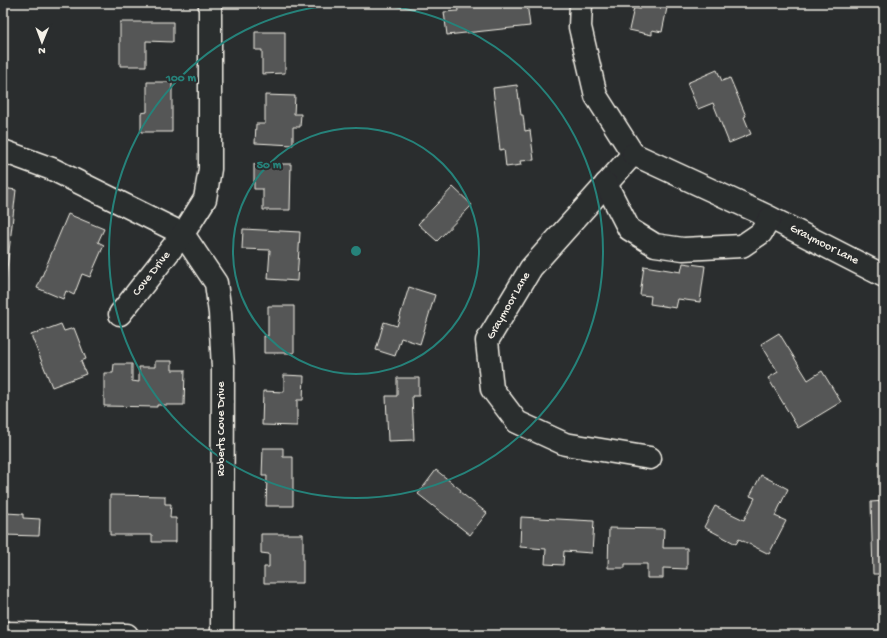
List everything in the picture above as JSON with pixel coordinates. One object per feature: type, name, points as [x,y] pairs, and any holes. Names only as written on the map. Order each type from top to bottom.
[{"type":"street","points":[[183,234],[205,199],[210,169],[210,3]]},
{"type":"street","points":[[581,3],[580,27],[596,96],[633,154]]},
{"type":"street","name":"Roberts Cove Drive","points":[[3,151],[52,169],[183,234],[216,283],[220,313],[223,368],[222,635]]},
{"type":"street","name":"Graymoor Lane","points":[[650,458],[565,444],[517,422],[492,389],[487,341],[531,268],[633,154],[770,218],[884,276]]},
{"type":"street","points":[[606,184],[629,229],[655,245],[683,248],[742,246],[761,233],[770,218]]},
{"type":"street","name":"Cove Drive","points":[[120,314],[183,234]]},
{"type":"street","points":[[3,633],[127,635]]},
{"type":"building","points":[[293,3],[293,4],[269,4]]},
{"type":"building","points":[[457,3],[527,3],[530,26],[447,35],[444,12],[458,11]]},
{"type":"building","points":[[642,3],[668,3],[662,32],[652,30],[652,35],[629,30],[634,8],[640,9]]},
{"type":"building","points":[[120,22],[173,22],[173,42],[146,41],[146,66],[120,66]]},
{"type":"building","points":[[255,32],[285,32],[285,73],[262,74],[262,50],[255,50]]},
{"type":"building","points":[[717,70],[722,81],[730,78],[746,116],[744,117],[751,134],[729,143],[713,103],[698,109],[687,83]]},
{"type":"building","points":[[147,82],[172,82],[172,132],[141,132],[141,113],[147,112]]},
{"type":"building","points":[[517,85],[525,131],[530,130],[534,160],[520,161],[521,165],[506,167],[504,149],[500,150],[493,88]]},
{"type":"building","points":[[265,95],[295,96],[294,114],[301,114],[300,127],[293,127],[293,145],[255,143],[256,124],[265,124]]},
{"type":"building","points":[[254,164],[291,164],[290,210],[263,210],[263,189],[254,189]]},
{"type":"building","points":[[453,187],[472,205],[437,241],[418,224]]},
{"type":"building","points":[[3,188],[16,190],[4,295],[3,295]]},
{"type":"building","points":[[68,214],[104,229],[98,242],[104,245],[90,277],[82,274],[74,295],[66,291],[63,299],[37,288]]},
{"type":"building","points":[[243,229],[300,232],[297,281],[268,279],[270,250],[242,249]]},
{"type":"building","points":[[683,263],[705,266],[700,302],[678,299],[676,308],[650,304],[651,296],[640,295],[644,266],[681,272]]},
{"type":"building","points":[[409,287],[435,295],[420,344],[401,338],[395,356],[376,350],[384,322],[397,326]]},
{"type":"building","points":[[268,306],[294,306],[294,353],[264,353],[264,336],[268,336]]},
{"type":"building","points":[[61,324],[64,331],[74,328],[86,359],[81,361],[86,374],[52,387],[31,335]]},
{"type":"building","points":[[779,333],[808,380],[822,371],[841,402],[798,428],[768,378],[778,372],[761,344]]},
{"type":"building","points":[[155,361],[172,361],[172,370],[185,370],[184,405],[157,405],[157,407],[104,406],[104,373],[113,373],[114,364],[132,364],[132,381],[139,382],[139,367],[155,367]]},
{"type":"building","points":[[284,375],[304,376],[303,400],[297,400],[297,426],[262,425],[263,391],[284,392]]},
{"type":"building","points":[[397,378],[419,378],[419,396],[412,396],[414,440],[388,441],[386,396],[397,396]]},
{"type":"building","points":[[263,448],[283,448],[283,457],[293,457],[293,506],[266,506],[267,476],[262,476]]},
{"type":"building","points":[[436,470],[461,490],[460,492],[487,513],[470,535],[418,494]]},
{"type":"building","points":[[761,475],[788,489],[775,516],[786,521],[769,554],[739,539],[736,544],[704,527],[715,506],[744,520],[755,498],[750,496]]},
{"type":"building","points":[[110,495],[165,496],[165,504],[171,504],[170,518],[176,518],[176,542],[152,542],[152,535],[110,535]]},
{"type":"building","points":[[3,496],[6,496],[6,513],[23,514],[23,518],[40,519],[39,536],[3,535]]},
{"type":"building","points":[[884,501],[884,574],[873,574],[871,502]]},
{"type":"building","points":[[521,517],[594,521],[592,553],[564,551],[563,565],[545,564],[546,549],[520,547]]},
{"type":"building","points":[[609,528],[664,529],[663,548],[687,548],[687,569],[663,568],[663,578],[647,578],[647,564],[625,564],[625,568],[608,568]]},
{"type":"building","points":[[261,534],[303,534],[303,583],[264,583],[264,567],[269,567],[269,554],[261,553]]}]
